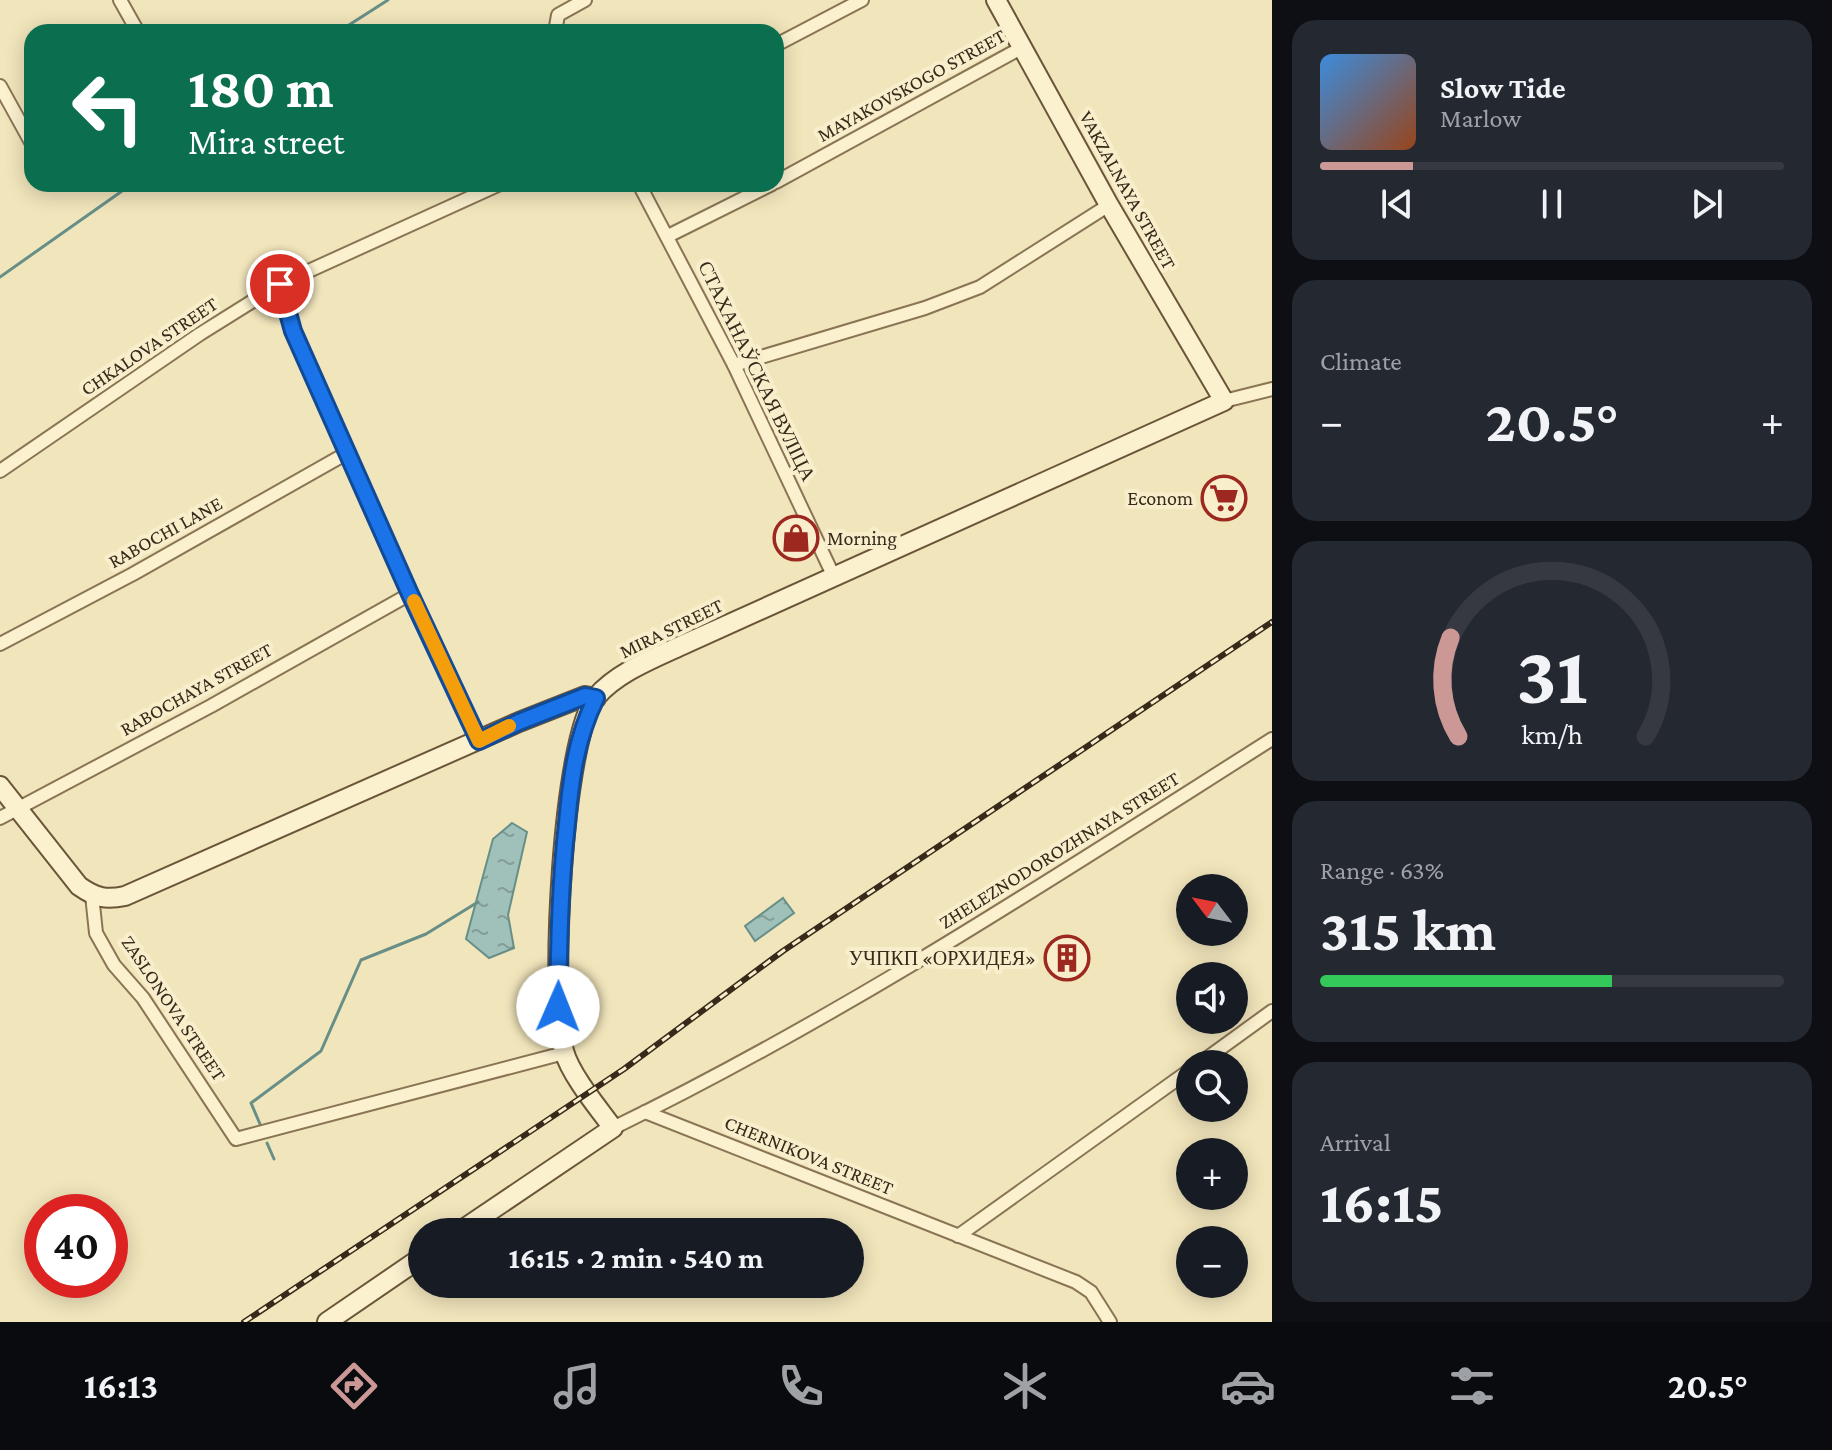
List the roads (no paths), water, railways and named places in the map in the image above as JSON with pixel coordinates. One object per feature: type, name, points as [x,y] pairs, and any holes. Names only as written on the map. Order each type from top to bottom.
[{"type":"street","points":[[120,0],[134,24]]},
{"type":"street","points":[[556,24],[558,15],[585,0]]},
{"type":"street","points":[[784,41],[862,0]]},
{"type":"street","name":"VAKZALNAYA STREET","points":[[996,0],[1109,205],[1224,401]]},
{"type":"street","name":"MAYAKOVSKOGO STREET","points":[[784,178],[1023,47]]},
{"type":"street","points":[[0,86],[24,130]]},
{"type":"street","name":"CHKALOVA STREET","points":[[0,471],[200,334],[280,284],[482,192]]},
{"type":"street","name":"СТАХАНАЎСКАЯ ВУЛІЦА","points":[[643,192],[734,365],[834,577]]},
{"type":"street","name":"MAYAKOVSKOGO STREET","points":[[668,236],[756,192]]},
{"type":"street","points":[[734,365],[925,308],[980,287],[1109,205]]},
{"type":"street","points":[[280,284],[293,331],[479,741]]},
{"type":"street","name":"MIRA STREET","points":[[92,895],[108,900],[125,896],[519,722],[585,696],[596,698],[625,673],[834,577],[1224,401],[1272,389]]},
{"type":"street","name":"RABOCHI LANE","points":[[0,644],[133,574],[347,453]]},
{"type":"street","name":"RABOCHAYA STREET","points":[[0,818],[211,706],[410,594]]},
{"type":"street","points":[[480,1218],[613,1128],[587,1094],[564,1053],[558,1007],[563,859],[575,756],[586,718],[596,698]]},
{"type":"street","name":"ZHELEZNODOROZHNAYA STREET","points":[[613,1128],[812,1024],[915,965],[1272,739]]},
{"type":"street","points":[[0,786],[79,886],[92,895]]},
{"type":"street","name":"ZASLONOVA STREET","points":[[92,895],[96,933],[114,965],[143,998],[236,1139],[564,1053]]},
{"type":"street","points":[[1218,1050],[1272,1011]]},
{"type":"street","points":[[958,1236],[1176,1080]]},
{"type":"street","name":"CHERNIKOVA STREET","points":[[645,1112],[1076,1282],[1091,1292],[1110,1322]]},
{"type":"street","points":[[327,1322],[408,1267]]},
{"type":"water","points":[[512,823],[527,832],[508,915],[514,948],[489,958],[466,939],[493,839]]},
{"type":"water","points":[[783,898],[794,913],[755,941],[745,926]]},
{"type":"waterway","points":[[350,24],[388,0]]},
{"type":"waterway","points":[[0,277],[121,192]]},
{"type":"waterway","points":[[260,1124],[251,1103],[321,1051],[361,960],[426,934],[478,902]]},
{"type":"waterway","points":[[267,1143],[274,1159]]},
{"type":"railway","points":[[244,1322],[624,1069],[783,951],[1272,622]]},
{"type":"place","name":"Econom","points":[[1224,498]]},
{"type":"place","name":"Morning","points":[[796,538]]},
{"type":"place","name":"УЧПКП «ОРХИДЕЯ»","points":[[1067,958]]}]
